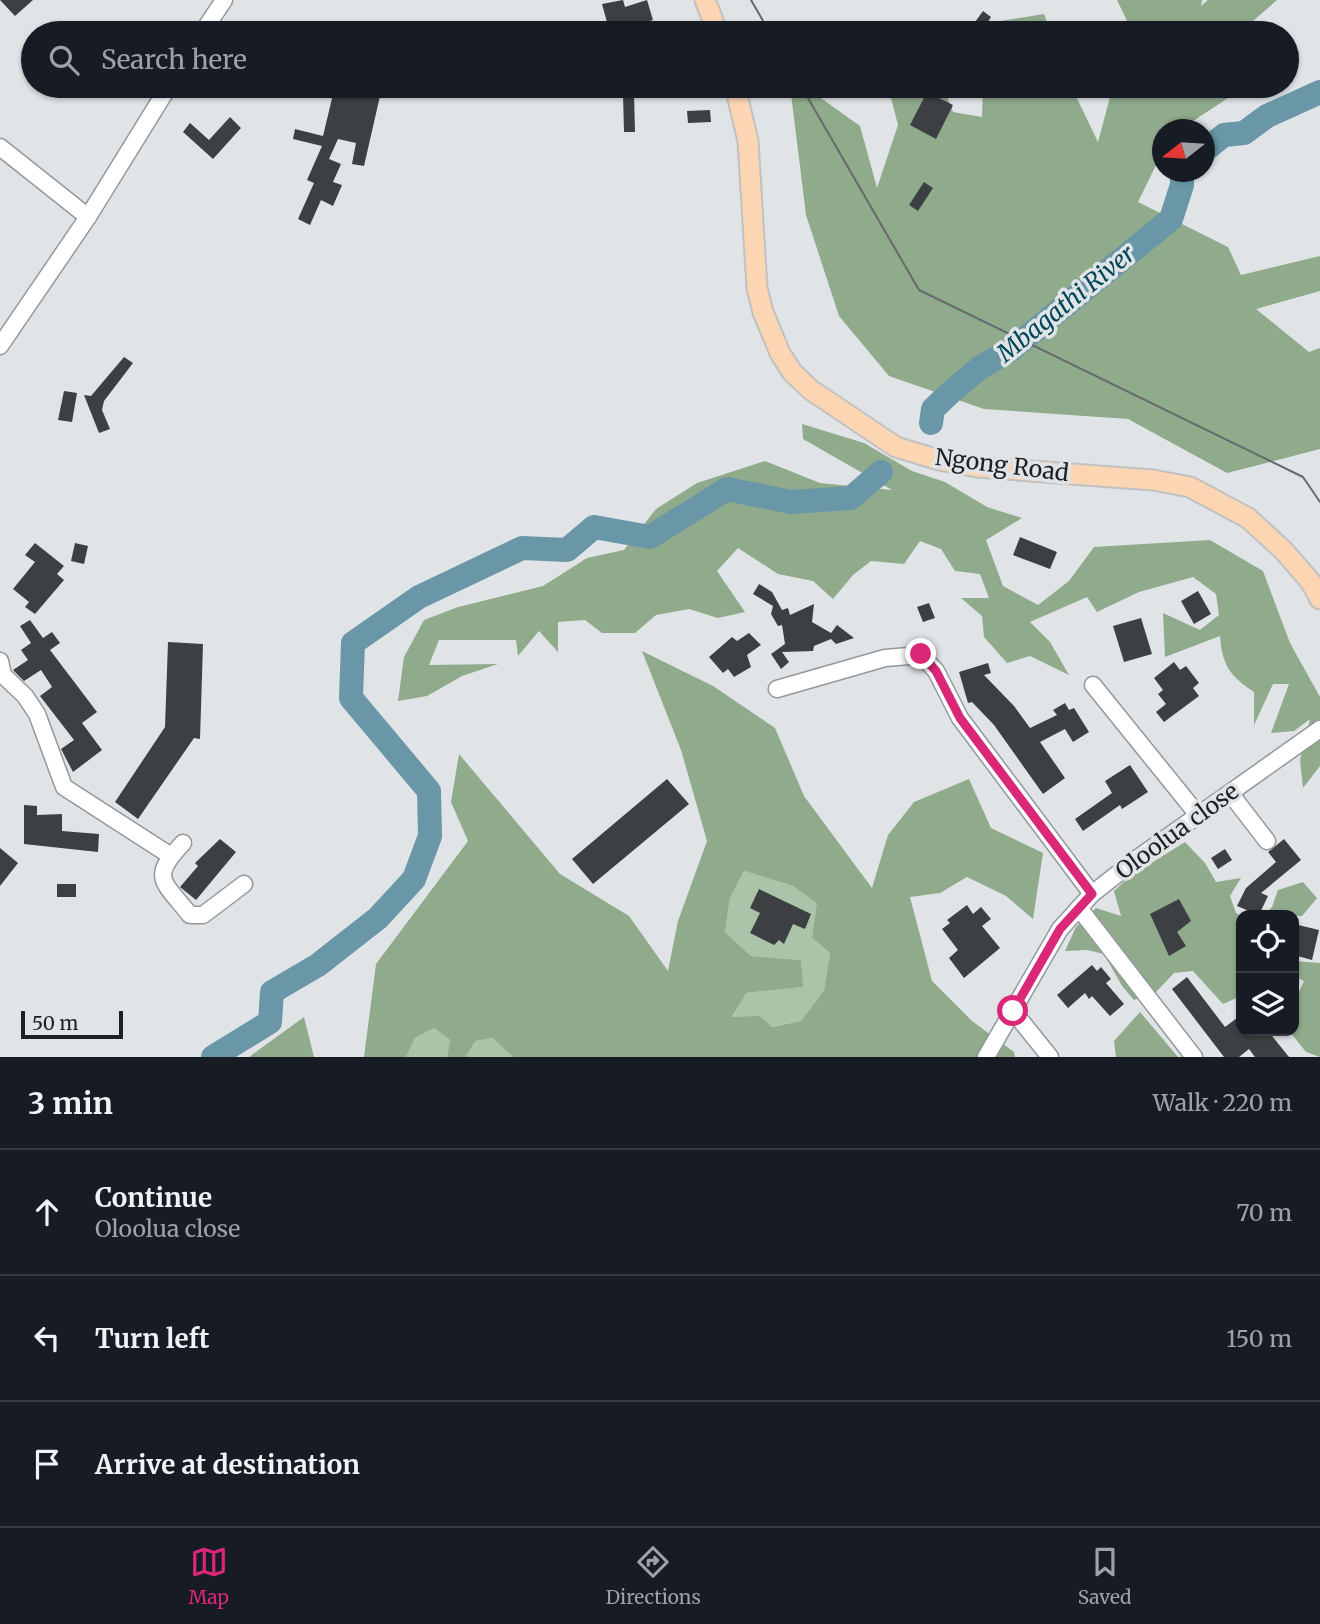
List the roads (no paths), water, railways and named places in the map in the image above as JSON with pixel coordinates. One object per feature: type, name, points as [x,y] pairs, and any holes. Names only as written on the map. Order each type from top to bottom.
[{"type":"main road","points":[[705,0],[713,21]]},
{"type":"main road","name":"Ngong Road","points":[[739,98],[748,141],[757,288],[763,312],[780,353],[792,372],[811,390],[897,447],[939,460],[977,467],[1153,480],[1190,487],[1248,518],[1284,551],[1310,581],[1320,598]]},
{"type":"street","points":[[210,21],[224,0]]},
{"type":"street","points":[[0,346],[85,221],[162,98]]},
{"type":"street","points":[[0,147],[85,221]]},
{"type":"street","points":[[0,160],[85,221]]},
{"type":"street","points":[[777,689],[885,658],[921,654],[936,671],[960,718],[1092,894]]},
{"type":"street","points":[[0,661],[3,675],[25,696],[37,714],[64,787],[171,856]]},
{"type":"street","points":[[1093,685],[1198,815]]},
{"type":"street","name":"Oloolua close","points":[[986,1057],[1060,929],[1092,894],[1320,729]]},
{"type":"street","points":[[1230,793],[1267,841]]},
{"type":"street","points":[[183,843],[162,870],[165,881],[194,917],[203,915],[244,884]]},
{"type":"street","points":[[1079,908],[1194,1057]]},
{"type":"street","points":[[1013,1011],[1050,1057]]},
{"type":"waterway","name":"Mbagathi River","points":[[1215,142],[1224,135],[1244,133],[1267,116],[1320,92]]},
{"type":"waterway","name":"Mbagathi River","points":[[931,423],[933,409],[951,392],[981,367],[1012,349],[1171,219],[1182,182]]},
{"type":"waterway","points":[[213,1057],[270,1022],[272,992],[318,965],[378,918],[414,879],[430,836],[429,791],[351,698],[353,643],[419,597],[522,548],[567,550],[594,527],[650,537],[727,489],[791,502],[851,498],[881,472]]},
{"type":"tram line","points":[[751,0],[763,21]]},
{"type":"tram line","points":[[808,98],[919,290],[1303,477],[1320,502]]}]
